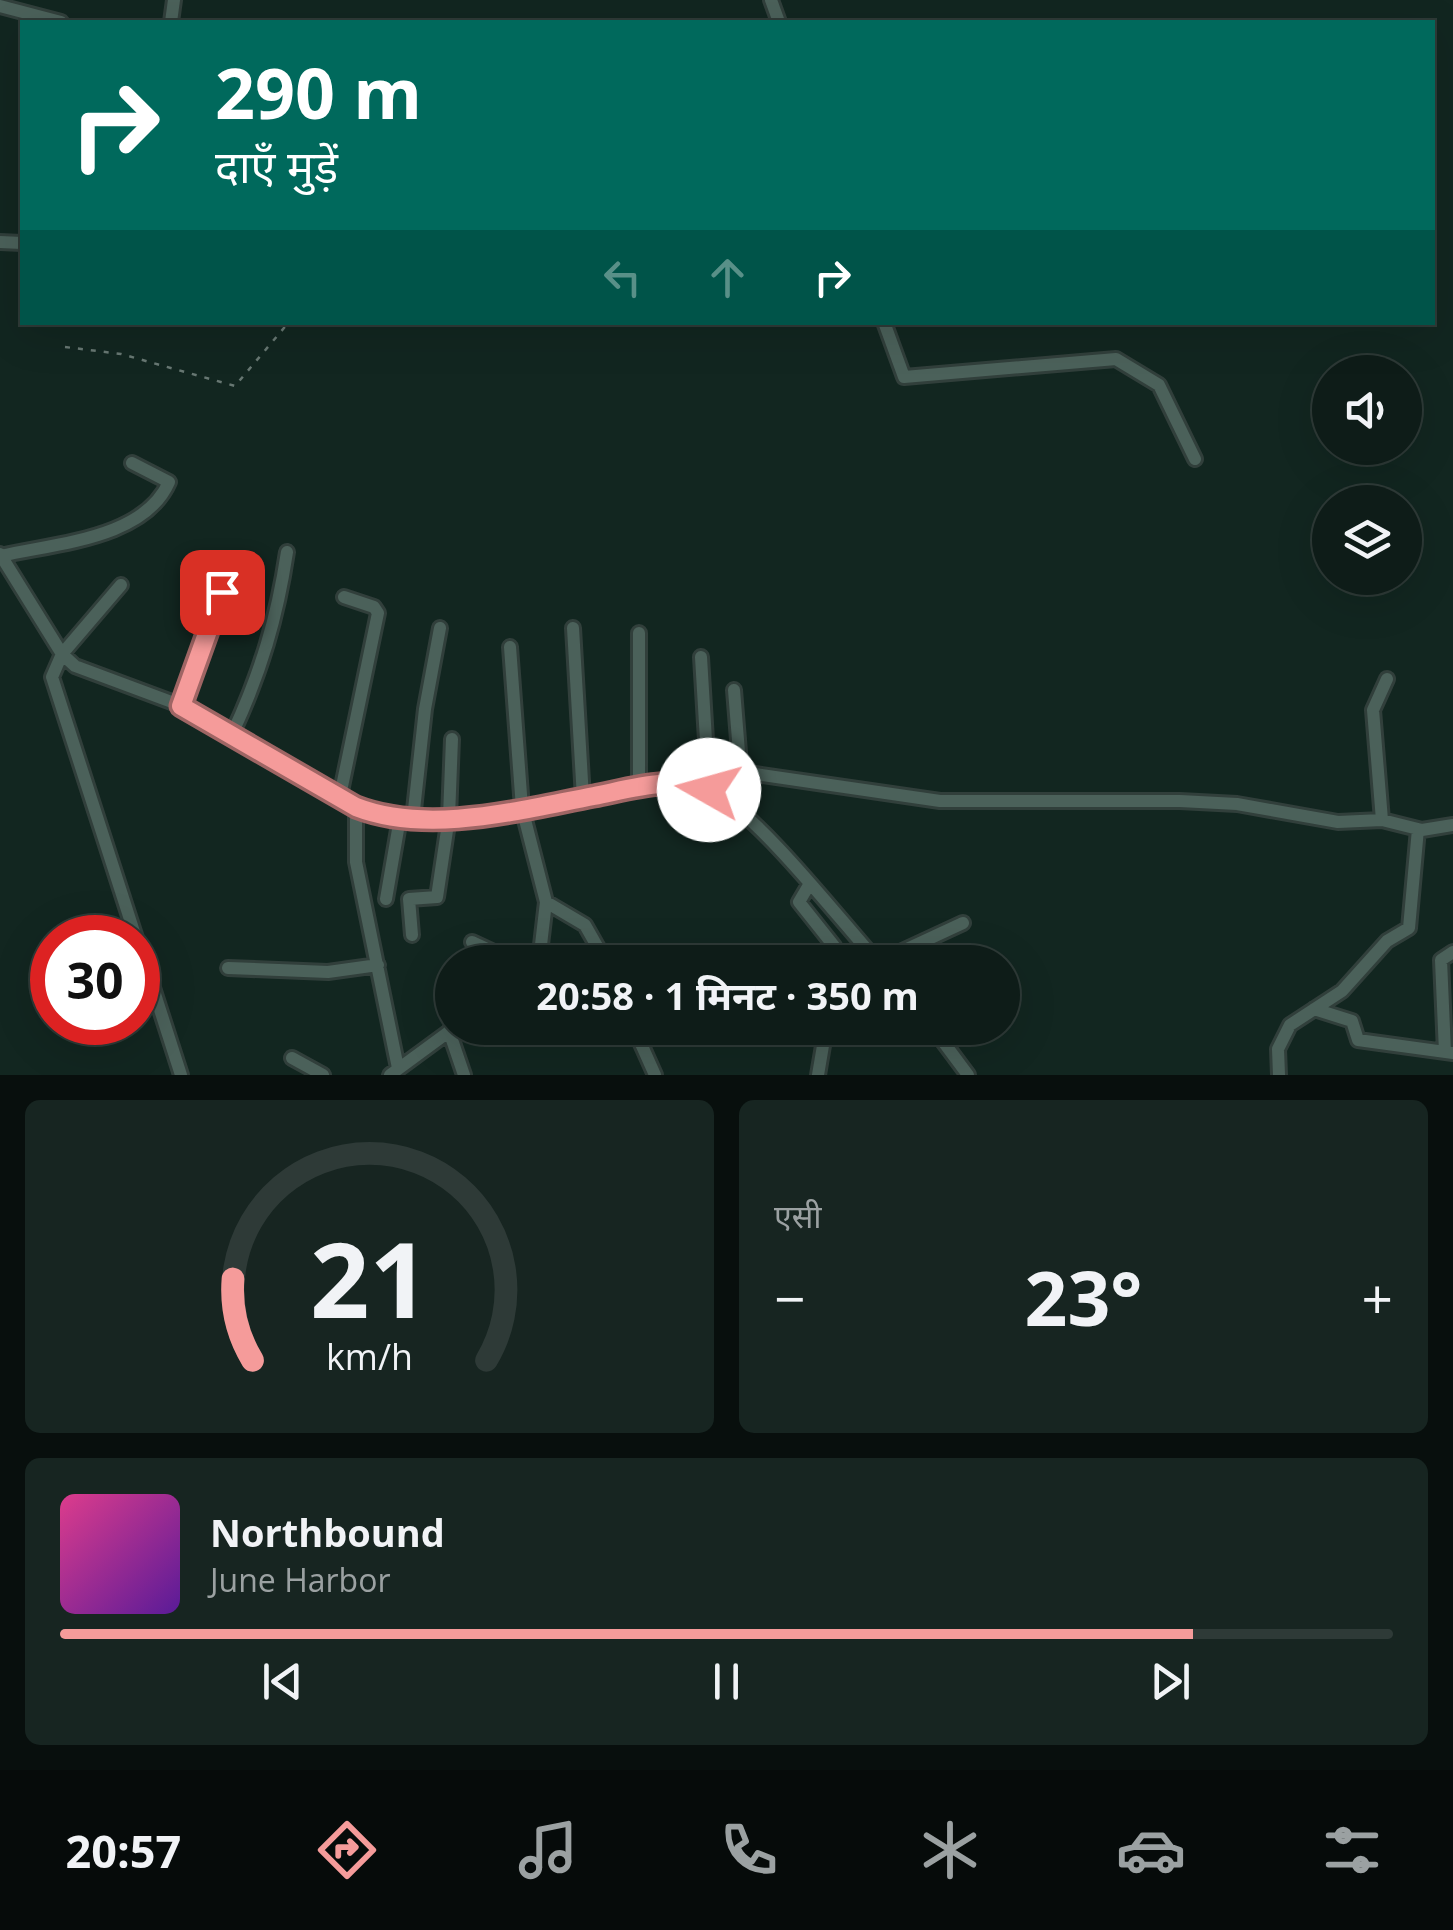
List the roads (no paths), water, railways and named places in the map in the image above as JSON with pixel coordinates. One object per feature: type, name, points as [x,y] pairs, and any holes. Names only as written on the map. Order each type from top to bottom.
[{"type":"street","points":[[0,6],[54,20]]},
{"type":"street","points":[[885,325],[904,376],[1116,359],[1159,385],[1196,459]]},
{"type":"street","points":[[132,462],[169,482],[145,515],[108,530],[1,555],[62,654],[88,675],[181,706],[233,732],[356,807],[406,818],[522,808],[639,787],[688,784],[712,792],[863,945]]},
{"type":"street","points":[[233,732],[276,624],[287,552]]},
{"type":"street","points":[[121,585],[62,654],[53,673],[53,686],[129,915]]},
{"type":"street","points":[[181,706],[222,592]]},
{"type":"street","points":[[340,796],[378,612],[344,597]]},
{"type":"street","points":[[386,899],[406,818],[440,628]]},
{"type":"street","points":[[573,628],[583,798]]},
{"type":"street","points":[[639,633],[639,787]]},
{"type":"street","points":[[510,647],[522,808],[546,902],[538,945]]},
{"type":"street","points":[[701,656],[712,792]]},
{"type":"street","points":[[1382,820],[1373,710],[1387,679]]},
{"type":"street","points":[[734,690],[740,777]]},
{"type":"street","points":[[412,935],[409,899],[436,898],[449,817],[452,739]]},
{"type":"street","points":[[712,792],[740,777],[755,774],[940,801],[1142,800],[1237,804],[1338,822],[1382,820],[1418,829],[1453,825]]},
{"type":"street","points":[[356,807],[356,862],[378,965],[394,1072],[435,1041]]},
{"type":"street","points":[[1279,1075],[1283,1035],[1342,992],[1387,941],[1409,928],[1418,829]]},
{"type":"street","points":[[809,886],[799,902],[833,945]]},
{"type":"street","points":[[546,902],[585,926],[596,945]]},
{"type":"street","points":[[916,945],[963,923]]},
{"type":"street","points":[[472,942],[478,945]]},
{"type":"street","points":[[1314,1009],[1352,1022],[1358,1040],[1449,1052],[1441,957],[1453,952]]},
{"type":"street","points":[[228,968],[300,972],[378,965]]},
{"type":"street","points":[[160,1010],[181,1075]]},
{"type":"street","points":[[456,1045],[464,1075]]},
{"type":"street","points":[[641,1045],[653,1075]]},
{"type":"street","points":[[818,1075],[823,1045]]},
{"type":"street","points":[[946,1045],[968,1075]]},
{"type":"street","points":[[292,1058],[323,1075]]}]
